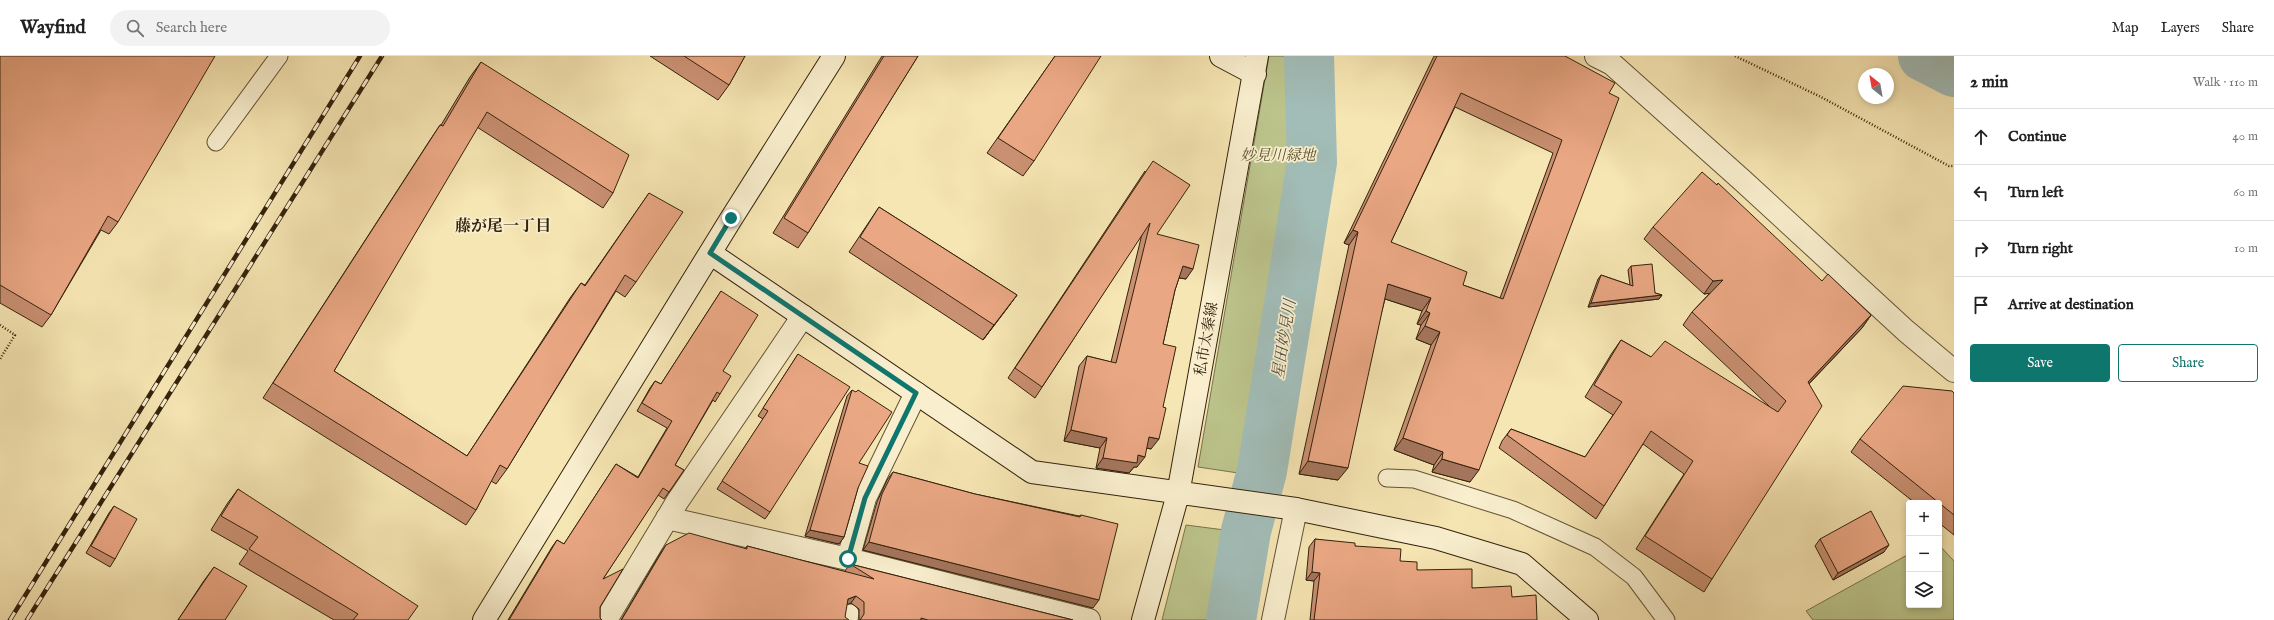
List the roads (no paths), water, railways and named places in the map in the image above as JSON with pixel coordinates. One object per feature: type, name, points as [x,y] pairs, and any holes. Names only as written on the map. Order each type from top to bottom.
[{"type":"street","points":[[484,620],[710,253],[834,56]]},
{"type":"street","points":[[1221,56],[1256,65]]},
{"type":"street","points":[[1596,56],[1612,64],[1743,181],[1906,331],[1954,371]]},
{"type":"street","name":"私市太秦線","points":[[1143,620],[1178,494],[1256,65]]},
{"type":"street","points":[[710,253],[1032,472],[1178,494],[1296,509],[1436,538],[1522,564],[1587,620]]},
{"type":"street","points":[[606,620],[667,518],[803,316]]},
{"type":"street","points":[[848,559],[865,498],[916,393]]},
{"type":"street","points":[[1273,620],[1296,509]]},
{"type":"street","points":[[667,518],[848,559],[1089,620]]},
{"type":"lane","points":[[216,142],[279,56]]},
{"type":"lane","points":[[1387,478],[1414,478],[1513,510],[1595,547],[1634,577],[1666,620]]},
{"type":"waterway","name":"星田妙見川","points":[[1231,620],[1246,531],[1262,471],[1312,162],[1309,56]]},
{"type":"waterway","points":[[1923,56],[1954,72]]},
{"type":"railway","points":[[10,620],[360,56]]},
{"type":"railway","points":[[27,620],[382,56]]},
{"type":"district","name":"藤が尾一丁目","points":[[503,225]]},
{"type":"park label","name":"妙見川緑地","points":[[1278,155]]}]
